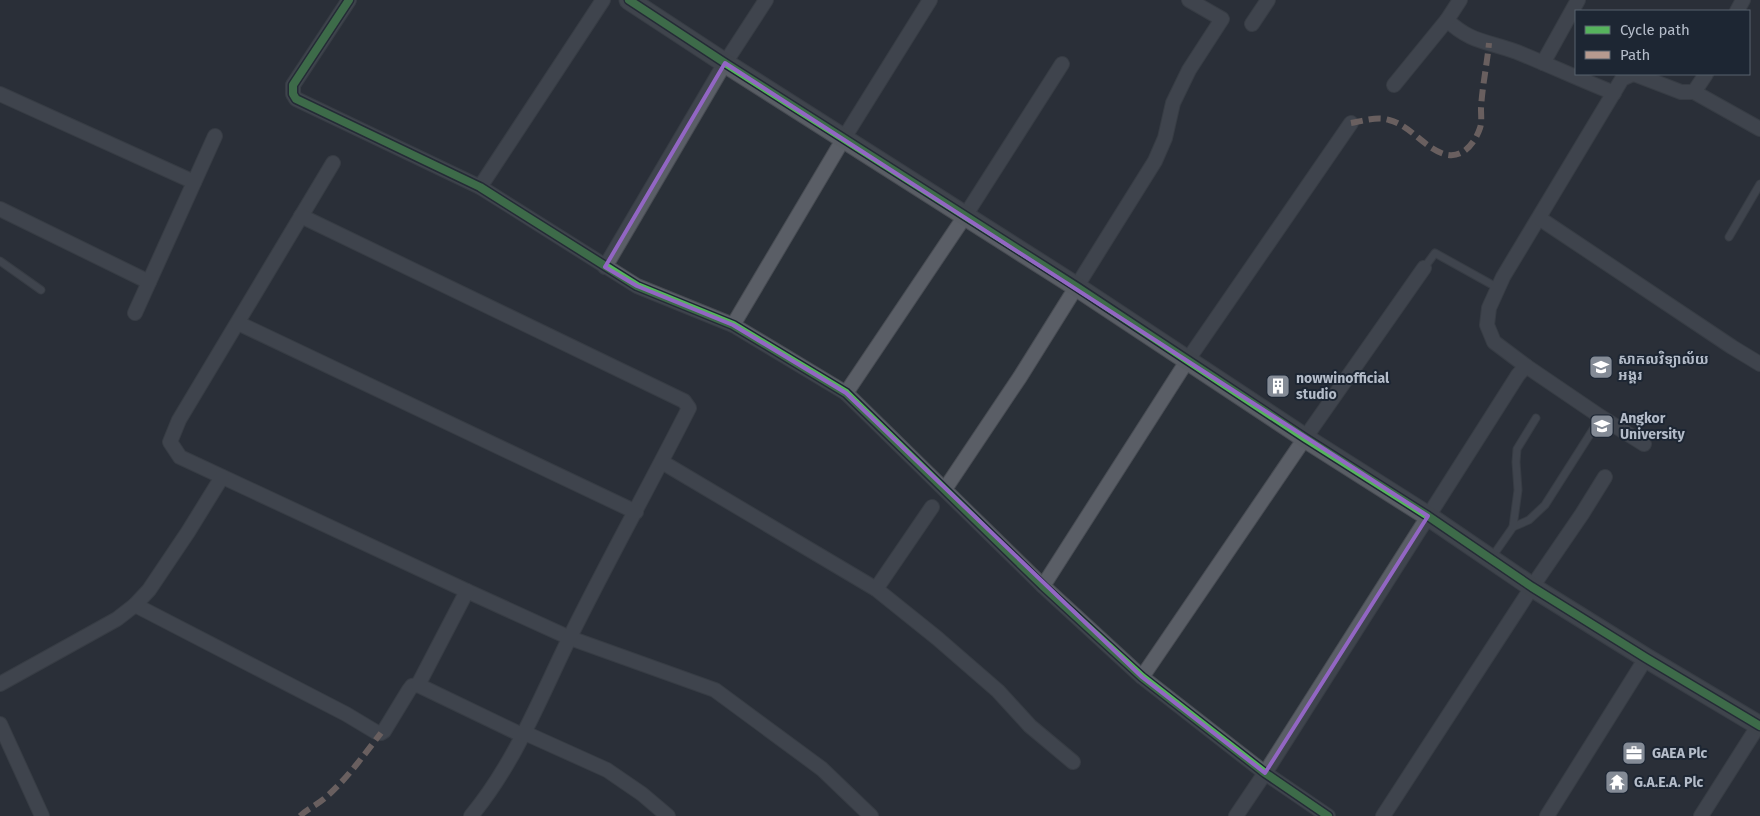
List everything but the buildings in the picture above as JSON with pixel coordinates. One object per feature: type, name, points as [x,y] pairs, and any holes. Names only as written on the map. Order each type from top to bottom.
[{"type":"street","points":[[349,0],[293,85],[294,97],[480,188],[637,286],[733,325],[846,393],[1043,586],[1142,677],[1265,773],[1328,816]]},
{"type":"street","points":[[480,188],[603,0]]},
{"type":"street","points":[[628,0],[1077,287],[1305,438],[1428,516],[1532,587],[1646,658],[1760,725],[1701,816]]},
{"type":"street","points":[[605,267],[725,63],[766,0]]},
{"type":"street","points":[[733,325],[844,138],[930,0]]},
{"type":"street","points":[[945,489],[1020,377],[1155,161],[1165,138],[1173,103],[1189,70],[1222,19],[1189,0]]},
{"type":"street","points":[[1252,24],[1268,0]]},
{"type":"street","points":[[1394,85],[1447,20],[1460,0]]},
{"type":"street","points":[[1543,63],[1578,0]]},
{"type":"street","points":[[1447,20],[1472,38],[1515,51],[1614,93]]},
{"type":"street","points":[[846,393],[965,216],[1062,64]]},
{"type":"street","points":[[1631,75],[1624,77],[1614,93],[1498,288],[1489,308],[1487,325],[1494,342],[1526,366],[1644,444]]},
{"type":"street","points":[[1637,75],[1681,92],[1694,92],[1760,129]]},
{"type":"street","points":[[1694,92],[1705,75]]},
{"type":"street","points":[[0,94],[194,182]]},
{"type":"street","points":[[1043,586],[1187,361],[1351,123]]},
{"type":"street","points":[[135,312],[215,136]]},
{"type":"street","points":[[333,163],[179,420],[170,442],[180,457],[570,638],[715,690],[822,769],[870,816]]},
{"type":"street","points":[[0,209],[149,282]]},
{"type":"street","points":[[301,216],[684,401],[689,408],[570,638],[525,734],[494,785],[471,816]]},
{"type":"street","points":[[1539,218],[1732,348],[1760,364]]},
{"type":"street","points":[[1142,677],[1424,268]]},
{"type":"street","points":[[238,323],[636,512]]},
{"type":"street","points":[[1236,816],[1518,375],[1526,366]]},
{"type":"street","points":[[662,462],[876,590],[978,673],[998,691],[1030,726],[1073,762]]},
{"type":"street","points":[[1383,816],[1532,587],[1582,514],[1605,476]]},
{"type":"street","points":[[0,684],[117,619],[135,605],[149,590],[222,477]]},
{"type":"street","points":[[876,590],[932,507]]},
{"type":"street","points":[[418,685],[467,591]]},
{"type":"street","points":[[135,605],[381,733],[412,686],[418,685],[607,770],[642,794],[668,816]]},
{"type":"street","points":[[1547,816],[1646,658]]},
{"type":"street","points":[[0,724],[42,816]]},
{"type":"lane","points":[[1729,237],[1760,184]]},
{"type":"lane","points":[[1424,268],[1435,253],[1498,288]]},
{"type":"lane","points":[[0,261],[41,290]]},
{"type":"lane","points":[[1513,527],[1529,520],[1545,505],[1601,417]]},
{"type":"lane","points":[[1490,559],[1513,527],[1518,490],[1517,449],[1536,418]]},
{"type":"highlighted area","points":[[725,63],[1428,516],[1265,773],[1142,677],[846,393],[733,325],[637,286],[605,267]]},
{"type":"marked path","points":[[1351,123],[1375,119],[1389,120],[1404,126],[1436,151],[1457,155],[1467,149],[1475,139],[1481,126],[1481,109],[1489,43]]},
{"type":"marked path","points":[[300,816],[319,803],[340,783],[381,733]]},
{"type":"cycle path","points":[[349,0],[293,85],[293,94],[296,99],[480,187],[637,286],[733,325],[846,393],[1043,586],[1142,677],[1265,773],[1328,816]]},
{"type":"cycle path","points":[[629,0],[1077,287],[1305,438],[1428,516],[1532,587],[1760,726]]},
{"type":"place","name":"សាកលវិទ្យាល័យ អង្គរ","points":[[1601,367]]},
{"type":"place","name":"nowwinofficial studio","points":[[1278,386]]},
{"type":"place","name":"Angkor University","points":[[1602,426]]},
{"type":"place","name":"GAEA Plc","points":[[1634,753]]},
{"type":"place","name":"G.A.E.A. Plc","points":[[1617,782]]}]
